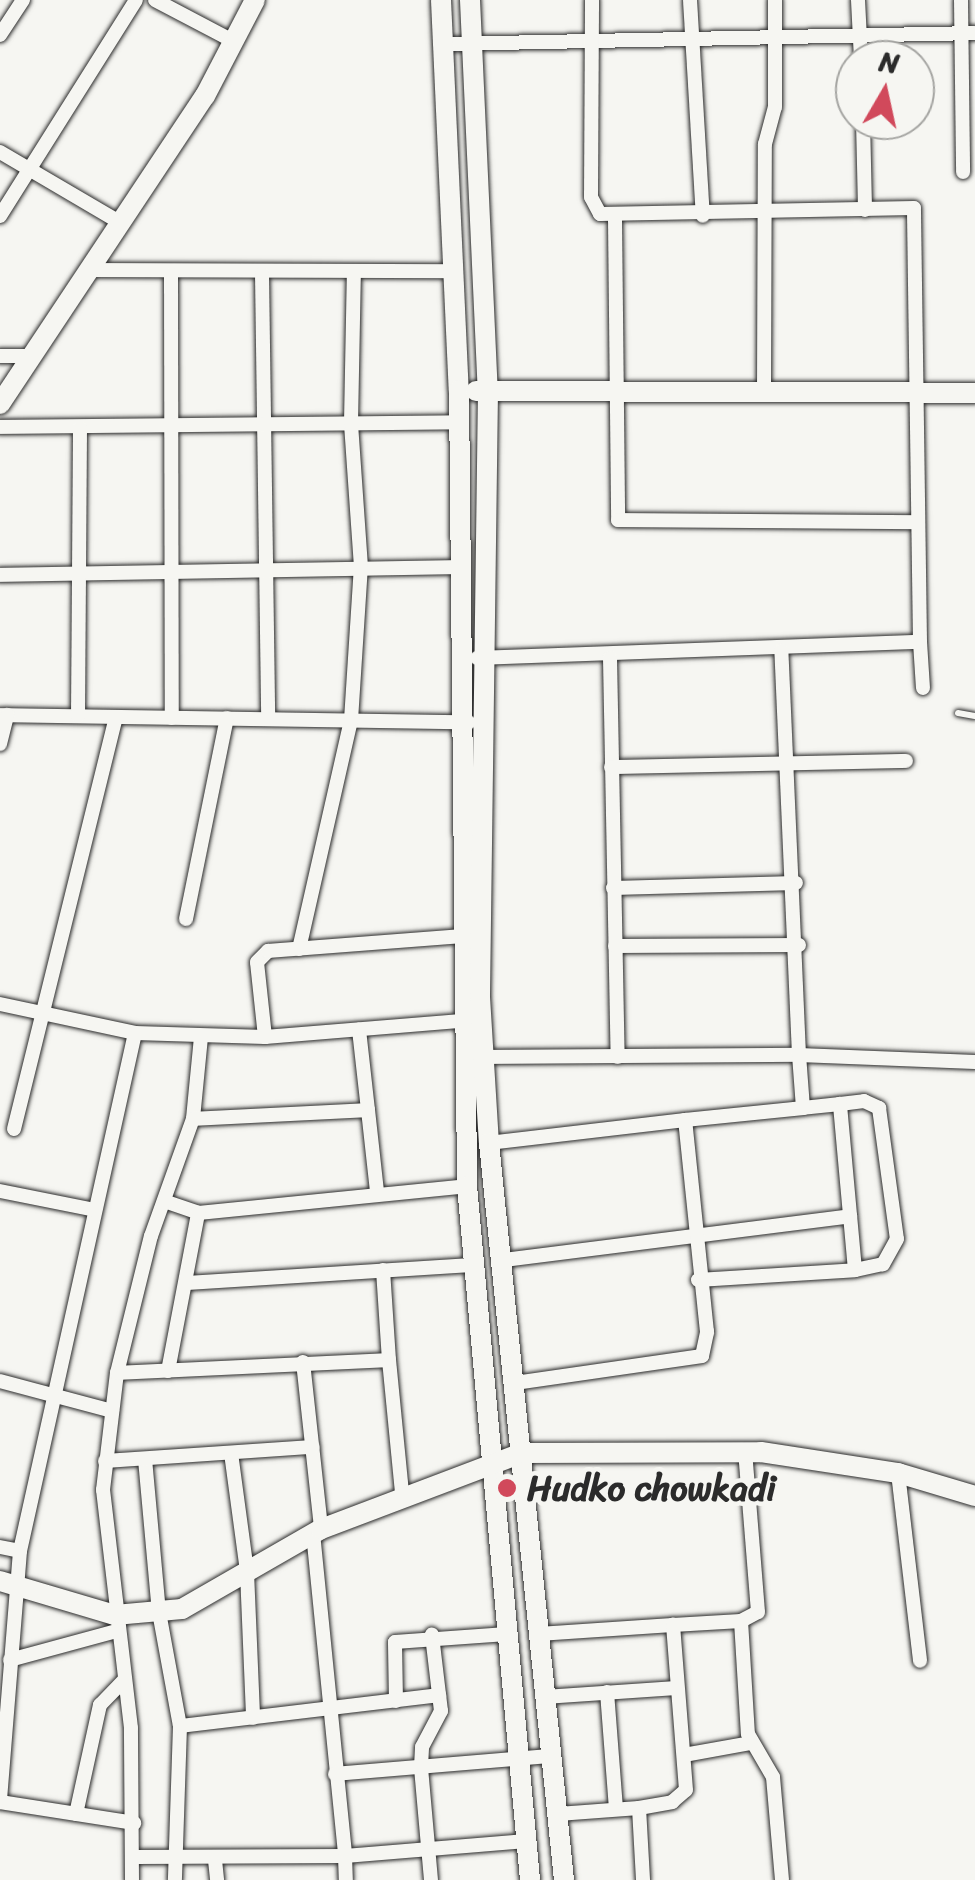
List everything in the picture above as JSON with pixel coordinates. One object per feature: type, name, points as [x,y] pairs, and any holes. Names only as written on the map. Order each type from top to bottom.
[{"type":"main road","points":[[0,404],[235,42],[255,0]]},
{"type":"main road","points":[[441,0],[447,44],[459,390],[456,566],[461,1021],[467,1186],[530,1880]]},
{"type":"main road","points":[[470,0],[476,43],[488,392],[484,1057],[489,1142],[564,1880]]},
{"type":"main road","points":[[459,390],[617,394],[975,392]]},
{"type":"main road","points":[[8,1583],[116,1623],[198,1605],[317,1531],[402,1493],[522,1453],[744,1451],[898,1474],[975,1496]]},
{"type":"street","points":[[0,35],[23,0]]},
{"type":"street","points":[[0,216],[136,0]]},
{"type":"street","points":[[154,0],[235,42]]},
{"type":"street","points":[[592,0],[591,197],[600,214],[615,219],[914,208],[912,393],[923,688]]},
{"type":"street","points":[[690,0],[703,216]]},
{"type":"street","points":[[764,391],[765,214],[776,0]]},
{"type":"street","points":[[858,0],[860,40]]},
{"type":"street","points":[[961,0],[968,33],[963,172]]},
{"type":"street","points":[[447,44],[590,44],[968,33]]},
{"type":"street","points":[[863,140],[865,210]]},
{"type":"street","points":[[0,152],[32,167],[120,223]]},
{"type":"street","points":[[615,219],[618,520],[918,522]]},
{"type":"street","points":[[88,270],[171,274],[455,271]]},
{"type":"street","points":[[299,949],[351,720],[360,567],[351,424],[354,272]]},
{"type":"street","points":[[171,274],[172,718]]},
{"type":"street","points":[[262,274],[268,719]]},
{"type":"street","points":[[0,356],[28,356]]},
{"type":"street","points":[[0,427],[458,422]]},
{"type":"street","points":[[78,716],[82,574],[80,428]]},
{"type":"street","points":[[0,576],[456,566]]},
{"type":"street","points":[[457,658],[610,658],[920,642]]},
{"type":"street","points":[[782,650],[785,766],[799,945],[803,1108]]},
{"type":"street","points":[[610,658],[618,1056]]},
{"type":"street","points":[[0,744],[3,715],[485,722]]},
{"type":"street","points":[[14,1129],[116,717]]},
{"type":"street","points":[[186,920],[228,718]]},
{"type":"street","points":[[612,767],[785,766],[906,760]]},
{"type":"street","points":[[613,888],[796,883]]},
{"type":"street","points":[[265,1038],[260,955],[462,936]]},
{"type":"street","points":[[614,946],[799,945]]},
{"type":"street","points":[[0,1004],[135,1033],[200,1038],[265,1038],[461,1021]]},
{"type":"street","points":[[359,1030],[377,1192]]},
{"type":"street","points":[[134,1822],[0,1802],[10,1660],[8,1583],[20,1551],[135,1033]]},
{"type":"street","points":[[132,1880],[136,1857],[134,1822],[104,1461],[117,1373],[164,1201],[193,1119],[200,1038]]},
{"type":"street","points":[[484,1057],[799,1055],[975,1062]]},
{"type":"street","points":[[489,1142],[864,1101],[878,1108],[897,1239],[883,1264],[855,1270],[698,1280]]},
{"type":"street","points":[[840,1104],[855,1270]]},
{"type":"street","points":[[193,1119],[368,1110]]},
{"type":"street","points":[[515,1382],[702,1356],[707,1332],[693,1238],[685,1120]]},
{"type":"street","points":[[164,1201],[198,1214],[377,1192],[467,1186]]},
{"type":"street","points":[[0,1192],[95,1210]]},
{"type":"street","points":[[168,1371],[198,1214]]},
{"type":"street","points":[[504,1260],[850,1216]]},
{"type":"street","points":[[186,1283],[472,1265]]},
{"type":"street","points":[[383,1270],[402,1493]]},
{"type":"street","points":[[117,1373],[389,1360]]},
{"type":"street","points":[[304,1362],[329,1710],[346,1880]]},
{"type":"street","points":[[0,1381],[112,1410]]},
{"type":"street","points":[[104,1461],[312,1447]]},
{"type":"street","points":[[538,1634],[754,1618],[760,1600],[744,1451]]},
{"type":"street","points":[[231,1452],[247,1572],[253,1718]]},
{"type":"street","points":[[145,1458],[158,1612],[180,1726],[176,1880]]},
{"type":"street","points":[[898,1474],[920,1662]]},
{"type":"street","points":[[0,1547],[20,1551]]},
{"type":"street","points":[[741,1620],[750,1743],[774,1776],[782,1880]]},
{"type":"street","points":[[10,1660],[116,1623]]},
{"type":"street","points":[[558,1814],[672,1802],[686,1790],[673,1626]]},
{"type":"street","points":[[396,1700],[391,1648],[404,1638],[507,1634]]},
{"type":"street","points":[[430,1880],[432,1849],[421,1767],[422,1747],[438,1722],[432,1636]]},
{"type":"street","points":[[76,1814],[100,1706],[124,1680]]},
{"type":"street","points":[[544,1697],[677,1688]]},
{"type":"street","points":[[607,1692],[616,1809]]},
{"type":"street","points":[[180,1726],[439,1695]]},
{"type":"street","points":[[684,1755],[750,1743]]},
{"type":"street","points":[[335,1774],[551,1756]]},
{"type":"street","points":[[639,1808],[643,1880]]},
{"type":"street","points":[[136,1857],[216,1860],[345,1856],[526,1841]]},
{"type":"street","points":[[216,1860],[217,1880]]},
{"type":"lane","points":[[958,713],[975,716]]},
{"type":"place","name":"Hudko chowkadi","points":[[507,1488]]}]
